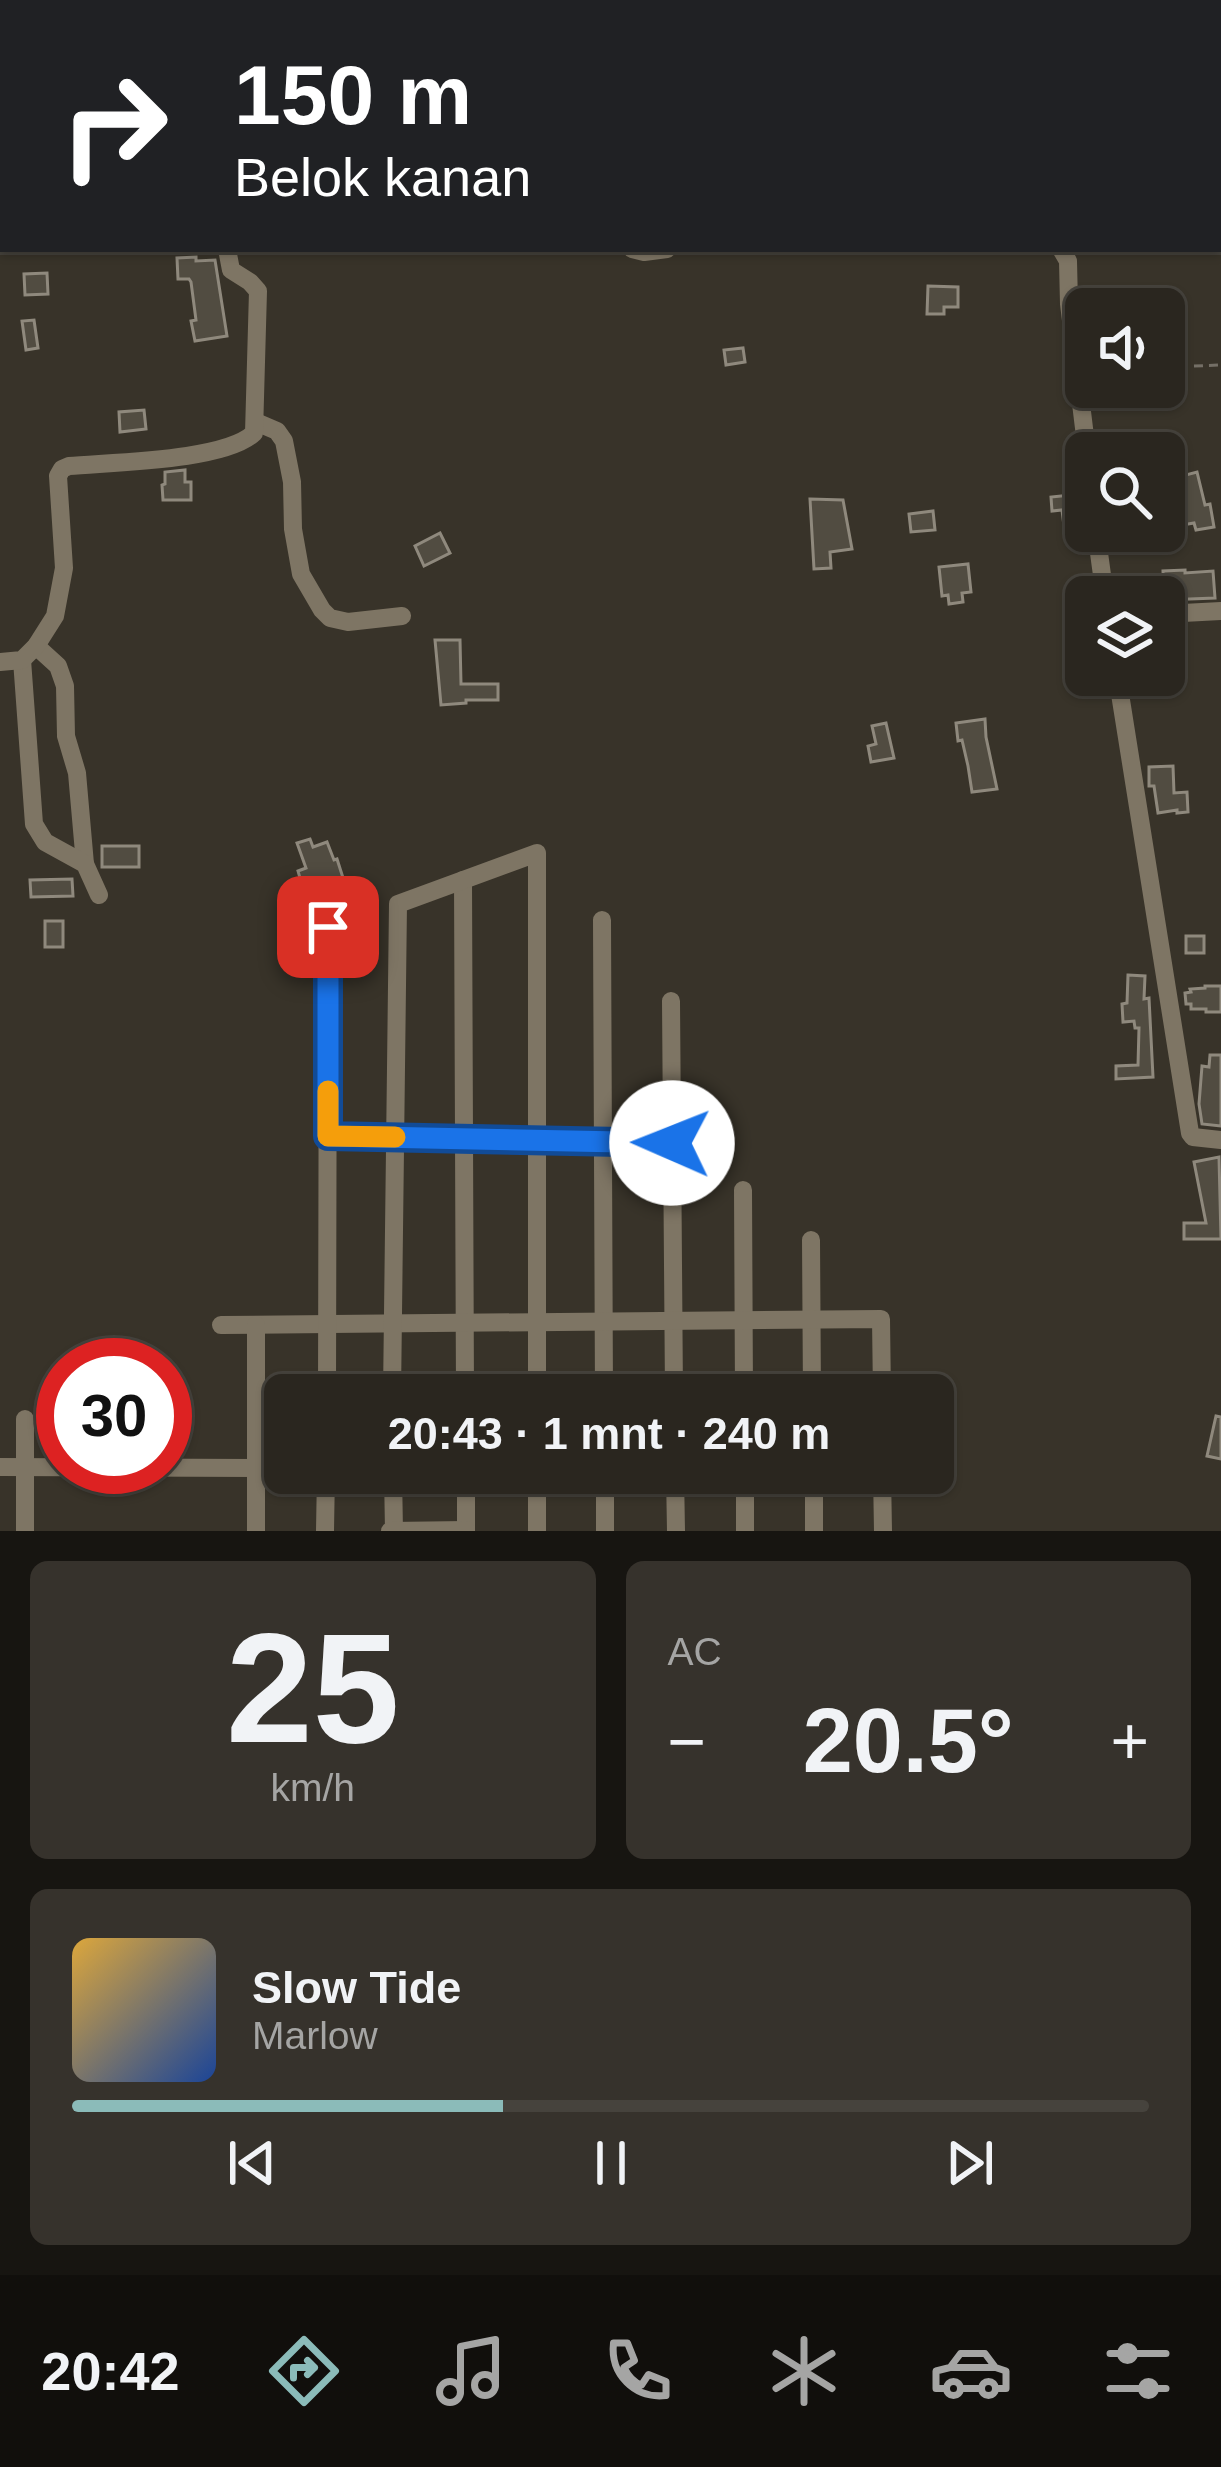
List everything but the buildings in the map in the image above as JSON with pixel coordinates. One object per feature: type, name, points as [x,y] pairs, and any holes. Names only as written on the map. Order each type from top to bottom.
[{"type":"street","points":[[0,662],[29,653],[56,616],[63,583],[58,476],[62,469],[177,457],[234,446],[254,433],[258,291],[231,270],[228,252]]},
{"type":"street","points":[[1063,252],[1068,261],[1084,432]]},
{"type":"street","points":[[256,422],[277,431],[284,441],[301,574],[322,610],[330,618],[348,622],[402,616]]},
{"type":"street","points":[[1185,613],[1221,610]]},
{"type":"street","points":[[29,653],[34,824],[45,842],[85,864]]},
{"type":"street","points":[[29,653],[58,666],[65,686],[66,736],[77,773],[85,864],[99,895]]},
{"type":"street","points":[[1120,696],[1190,1132],[1193,1137],[1221,1140]]},
{"type":"street","points":[[392,1374],[398,904],[537,853],[537,1374]]},
{"type":"street","points":[[463,880],[465,1374]]},
{"type":"street","points":[[602,920],[604,1374]]},
{"type":"street","points":[[328,927],[328,1374]]},
{"type":"street","points":[[671,1001],[674,1374]]},
{"type":"street","points":[[328,1136],[672,1143]]},
{"type":"street","points":[[742,1190],[744,1374]]},
{"type":"street","points":[[811,1240],[812,1374]]},
{"type":"street","points":[[221,1325],[881,1319],[882,1374]]},
{"type":"street","points":[[256,1325],[256,1531]]},
{"type":"street","points":[[25,1531],[26,1419]]},
{"type":"street","points":[[0,1467],[256,1468]]},
{"type":"street","points":[[325,1531],[326,1494]]},
{"type":"street","points":[[393,1494],[392,1531],[466,1531],[466,1494]]},
{"type":"street","points":[[537,1494],[537,1531]]},
{"type":"street","points":[[605,1494],[605,1531]]},
{"type":"street","points":[[675,1494],[676,1531]]},
{"type":"street","points":[[745,1494],[746,1531]]},
{"type":"street","points":[[814,1494],[814,1531]]},
{"type":"street","points":[[883,1494],[883,1531]]},
{"type":"path","points":[[1185,366],[1221,365]]},
{"type":"slow traffic","points":[[328,1091],[328,1136],[395,1137]]},
{"type":"route","points":[[328,927],[328,1136],[672,1143]]}]
